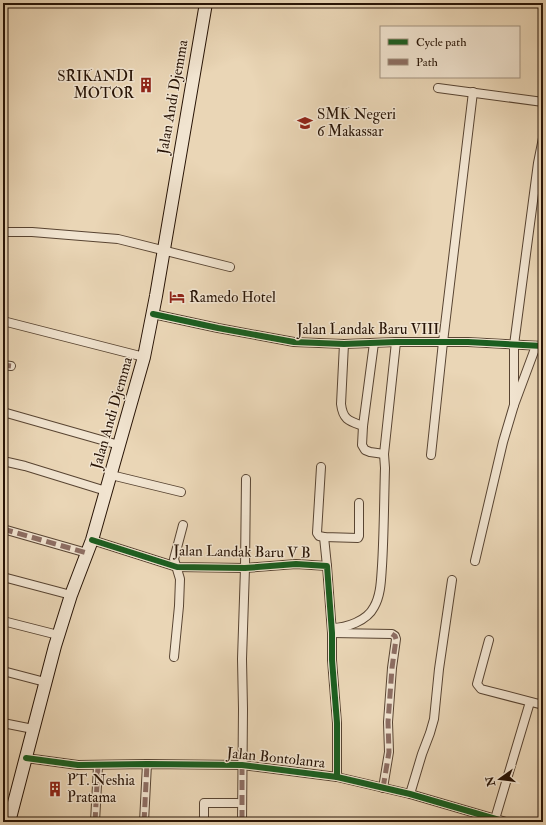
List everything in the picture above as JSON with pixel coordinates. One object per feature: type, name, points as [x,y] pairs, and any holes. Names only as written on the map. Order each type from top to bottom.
[{"type":"main road","name":"Jalan Andi Djemma","points":[[7,819],[26,758],[58,635],[71,595],[92,540],[144,357],[153,314],[205,3]]},
{"type":"street","points":[[3,10],[4,3]]},
{"type":"street","points":[[438,88],[543,102]]},
{"type":"street","points":[[432,455],[443,342],[473,92]]},
{"type":"street","points":[[514,405],[514,345],[538,164],[543,138]]},
{"type":"street","points":[[3,232],[40,233],[118,239],[230,268]]},
{"type":"street","name":"Jalan Landak Baru VIII","points":[[153,314],[288,341],[344,344],[443,342],[539,346]]},
{"type":"street","points":[[3,321],[144,357]]},
{"type":"street","points":[[332,631],[363,619],[374,608],[378,596],[382,574],[385,468],[384,454],[396,342]]},
{"type":"street","points":[[374,343],[363,426],[362,445],[365,450],[384,454]]},
{"type":"street","points":[[344,344],[341,404],[342,412],[346,420],[363,426]]},
{"type":"street","points":[[475,561],[503,442],[514,405],[539,346]]},
{"type":"street","points":[[3,412],[119,445]]},
{"type":"street","points":[[3,461],[25,466],[106,491]]},
{"type":"street","points":[[321,467],[317,533],[319,536],[358,538],[358,503]]},
{"type":"street","points":[[111,475],[181,492]]},
{"type":"street","points":[[237,822],[243,709],[242,659],[246,479]]},
{"type":"street","points":[[174,657],[179,575],[174,562],[183,525]]},
{"type":"street","points":[[3,529],[87,554]]},
{"type":"street","points":[[324,537],[327,566]]},
{"type":"street","name":"Jalan Landak Baru V B","points":[[92,540],[176,567],[245,568],[296,564],[327,566],[337,723],[337,777]]},
{"type":"street","points":[[3,577],[71,595]]},
{"type":"street","points":[[410,794],[434,719],[439,669],[452,580]]},
{"type":"street","points":[[3,621],[58,635]]},
{"type":"street","points":[[332,631],[392,634],[396,639],[388,722],[389,752],[383,788]]},
{"type":"street","points":[[489,640],[477,684],[481,689],[543,705]]},
{"type":"street","points":[[3,671],[46,682]]},
{"type":"street","points":[[495,819],[530,702]]},
{"type":"street","points":[[3,723],[33,729]]},
{"type":"street","name":"Jalan Bontolanra","points":[[26,758],[78,765],[98,766],[147,764],[240,765],[337,777],[410,794],[506,822]]},
{"type":"street","points":[[144,822],[147,764]]},
{"type":"street","points":[[240,765],[242,822]]},
{"type":"street","points":[[95,822],[98,766]]},
{"type":"street","points":[[204,822],[204,803],[237,803]]},
{"type":"marked path","points":[[3,365],[11,366]]},
{"type":"marked path","points":[[3,529],[87,553]]},
{"type":"marked path","points":[[383,788],[389,752],[388,722],[396,639],[392,634]]},
{"type":"marked path","points":[[144,822],[147,764]]},
{"type":"marked path","points":[[242,765],[242,822]]},
{"type":"marked path","points":[[95,822],[98,766]]},
{"type":"cycle path","points":[[153,314],[294,342],[344,344],[468,342],[543,346]]},
{"type":"cycle path","points":[[92,540],[177,567],[245,568],[296,564],[327,566],[337,723],[337,777]]},
{"type":"cycle path","points":[[26,758],[78,765],[242,765],[337,777],[410,794],[506,822]]},
{"type":"place","name":"SRIKANDI MOTOR","points":[[146,85]]},
{"type":"place","name":"SMK Negeri 6 Makassar","points":[[305,123]]},
{"type":"place","name":"Ramedo Hotel","points":[[177,297]]},
{"type":"place","name":"PT. Neshia Pratama","points":[[55,789]]}]
